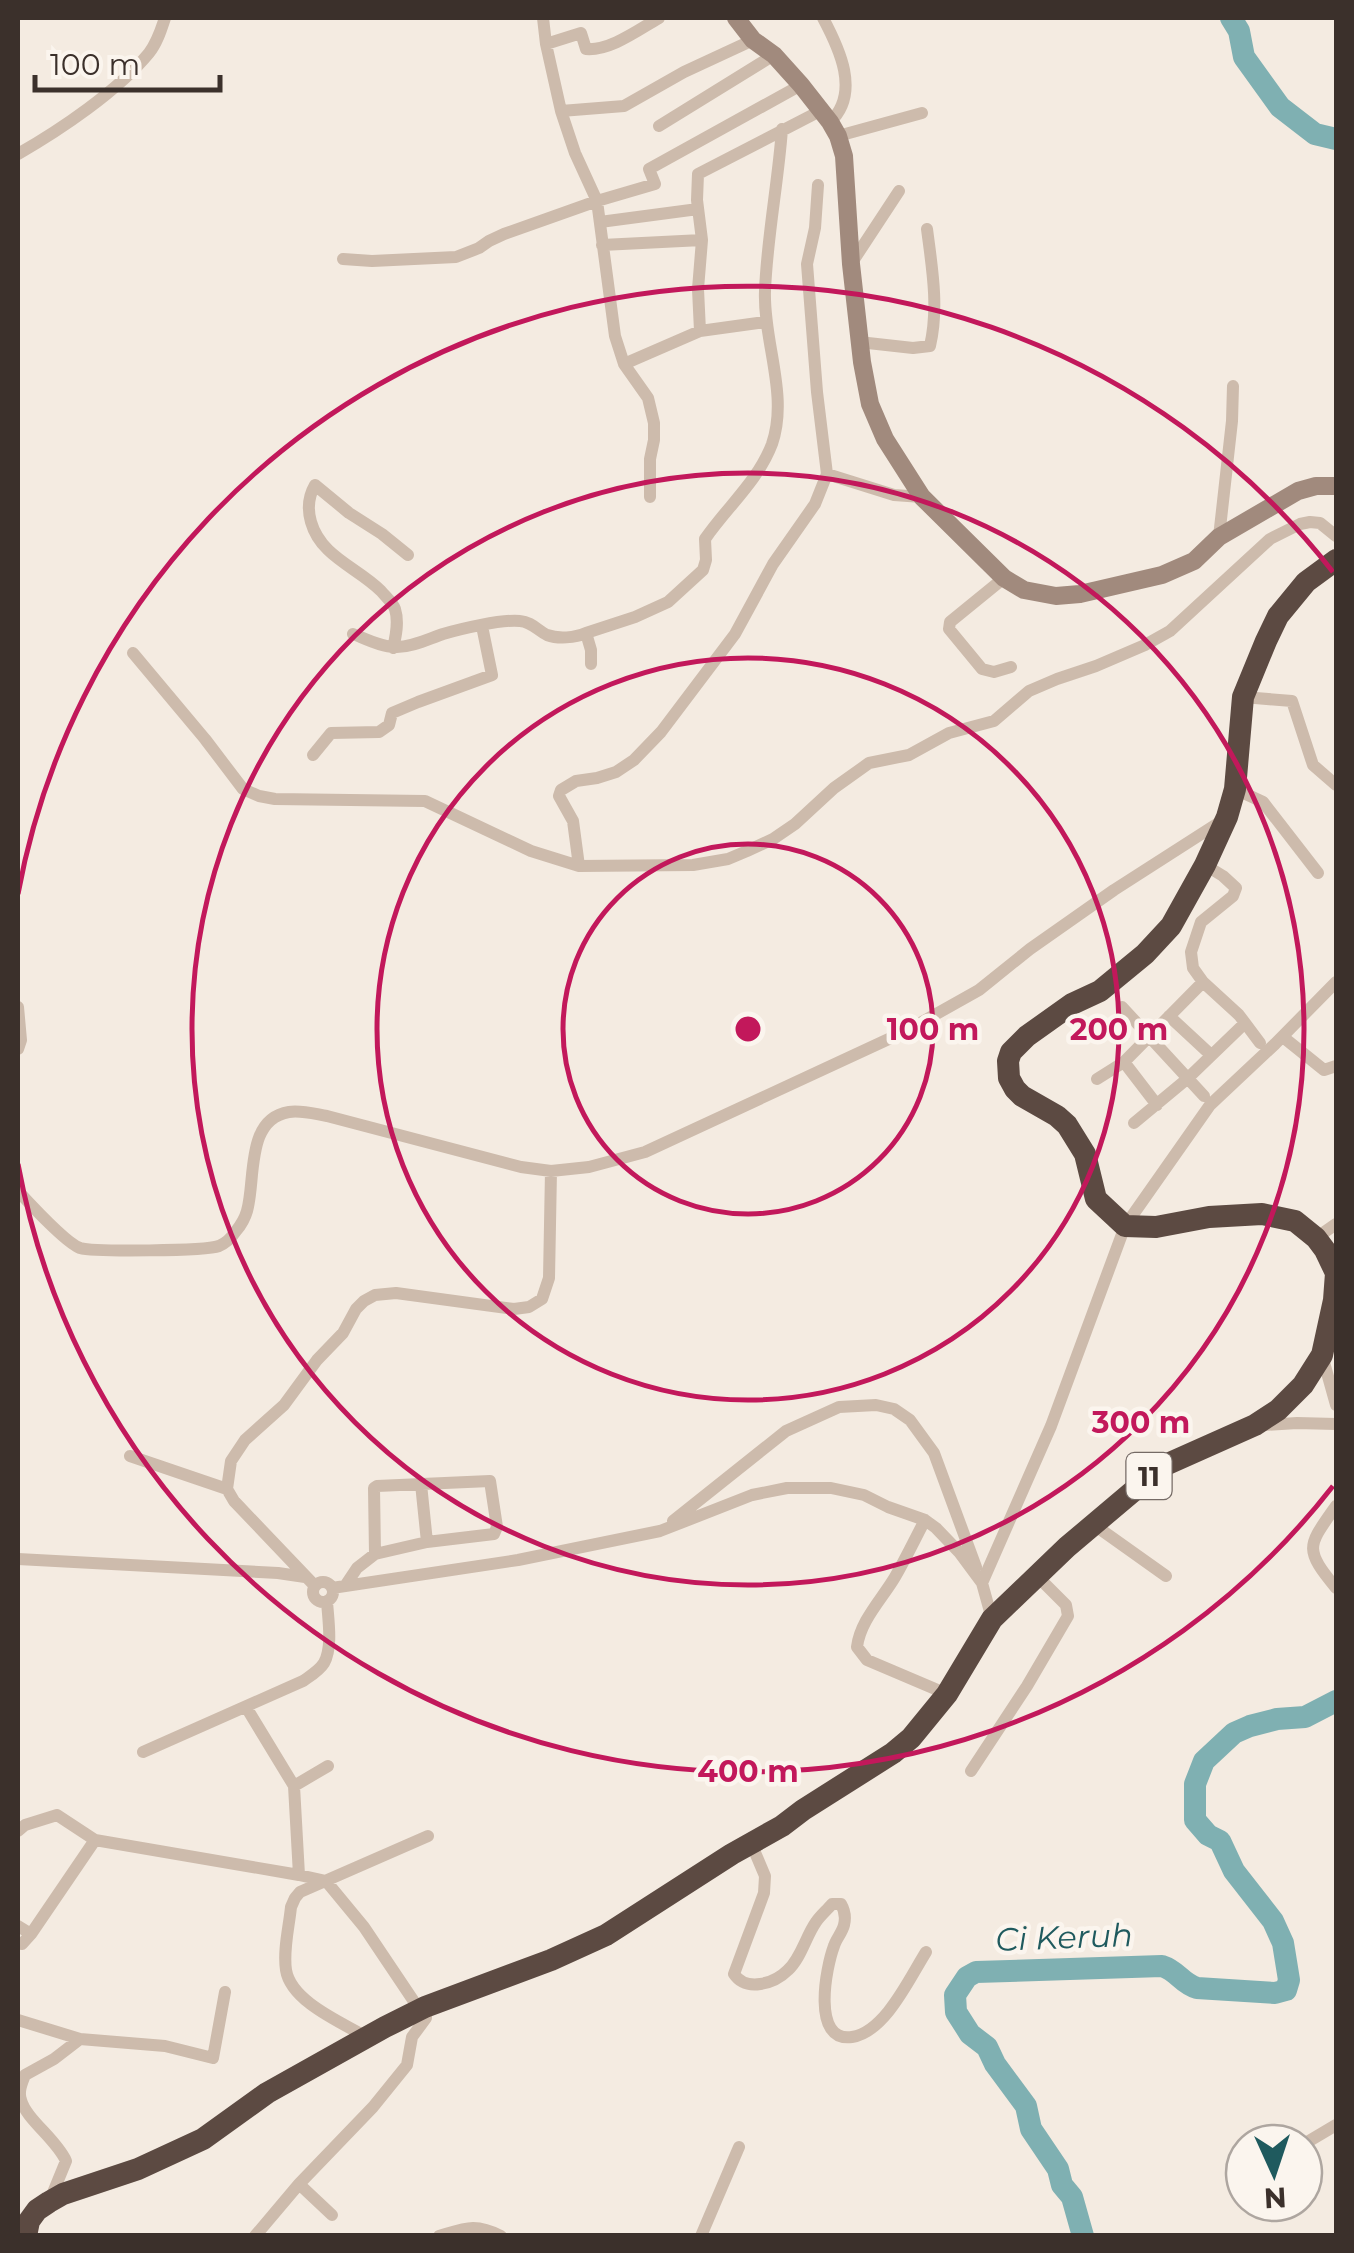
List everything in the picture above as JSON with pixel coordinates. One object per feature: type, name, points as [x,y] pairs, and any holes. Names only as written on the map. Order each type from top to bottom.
[{"type":"highway","points":[[1316,1238],[1295,1221],[1262,1214],[1224,1215],[1156,1227],[1124,1226],[1096,1199],[1085,1154],[1067,1125],[1015,1089],[1009,1078],[1008,1061],[1011,1052],[1044,1022],[1100,991],[1145,954],[1171,926],[1227,817],[1236,789],[1243,697],[1278,616],[1306,582],[1335,561]]},
{"type":"highway","name":"11","points":[[49,2202],[138,2169],[202,2139],[267,2093],[422,2008],[606,1936],[893,1753],[912,1738],[947,1694],[992,1620],[1036,1575],[1163,1466],[1255,1425],[1278,1410],[1303,1385],[1322,1355],[1334,1300],[1336,1272],[1316,1238]]},
{"type":"highway","points":[[26,2236],[29,2221],[49,2202]]},
{"type":"street","points":[[18,154],[80,114],[122,80],[149,53],[166,18]]},
{"type":"street","points":[[543,18],[561,111],[597,201],[615,336],[624,364],[648,398],[654,423],[650,497]]},
{"type":"street","points":[[546,44],[580,34],[586,49],[596,50],[658,18]]},
{"type":"street","points":[[736,18],[753,40],[801,85],[830,123],[844,156],[858,342],[870,404],[885,439],[922,497],[1004,578],[1024,590],[1056,596],[1162,575],[1194,561],[1219,537],[1298,491],[1336,485]]},
{"type":"street","points":[[823,18],[845,67],[844,99],[830,123]]},
{"type":"street","points":[[561,111],[624,106],[753,40]]},
{"type":"street","points":[[659,126],[774,56]]},
{"type":"street","points":[[344,259],[456,257],[504,234],[655,184],[649,170],[801,85]]},
{"type":"street","points":[[700,331],[702,240],[698,174],[782,130],[922,113]]},
{"type":"street","points":[[352,634],[393,648],[500,621],[519,621],[533,624],[544,634],[578,636],[668,602],[703,570],[705,538],[761,466],[774,440],[777,400],[765,322],[765,289],[782,130]]},
{"type":"street","points":[[578,866],[573,821],[559,796],[560,790],[576,781],[616,772],[661,732],[735,634],[773,564],[815,504],[826,474],[807,264],[818,185]]},
{"type":"street","points":[[850,264],[899,191]]},
{"type":"street","points":[[600,222],[698,209]]},
{"type":"street","points":[[858,342],[930,346],[934,298],[927,229]]},
{"type":"street","points":[[602,245],[702,240]]},
{"type":"street","points":[[624,364],[700,331],[765,322]]},
{"type":"street","points":[[1219,537],[1233,386]]},
{"type":"street","points":[[826,474],[894,494],[922,497]]},
{"type":"street","points":[[393,648],[397,632],[395,608],[368,579],[327,552],[317,538],[308,510],[315,484],[349,514],[408,555]]},
{"type":"street","points":[[133,653],[243,789],[259,796],[424,801],[531,851],[578,866],[694,865],[728,858],[774,839],[869,763],[908,756],[949,733],[994,721],[1029,691],[1145,645],[1170,630],[1270,539],[1310,522],[1320,523],[1336,536]]},
{"type":"street","points":[[1004,578],[950,622],[949,629],[982,669],[994,672],[1011,667]]},
{"type":"street","points":[[313,756],[331,733],[379,732],[389,725],[392,713],[492,675],[482,626]]},
{"type":"street","points":[[586,634],[591,664]]},
{"type":"street","points":[[1243,697],[1292,700],[1314,764],[1336,785]]},
{"type":"street","points":[[1236,789],[1263,802],[1318,873]]},
{"type":"street","points":[[18,1191],[78,1247],[197,1250],[229,1240],[247,1214],[258,1139],[274,1119],[286,1112],[328,1116],[521,1167],[551,1171],[590,1167],[644,1152],[906,1031],[979,990],[1114,890],[1227,817]]},
{"type":"street","points":[[1205,864],[1236,888],[1233,896],[1201,922],[1192,952],[1193,968],[1260,1043]]},
{"type":"street","points":[[1097,1079],[1124,1062],[1203,982]]},
{"type":"street","points":[[982,1583],[1051,1426],[1124,1226],[1210,1105],[1336,982]]},
{"type":"street","points":[[18,1007],[18,1050]]},
{"type":"street","points":[[1122,1007],[1204,1096]]},
{"type":"street","points":[[1169,1016],[1211,1056]]},
{"type":"street","points":[[1134,1123],[1244,1024]]},
{"type":"street","points":[[1283,1037],[1324,1070],[1336,1066]]},
{"type":"street","points":[[1124,1062],[1157,1105]]},
{"type":"street","points":[[227,1489],[231,1461],[245,1440],[284,1405],[317,1360],[344,1332],[364,1301],[396,1293],[514,1309],[542,1300],[549,1278],[551,1171]]},
{"type":"street","points":[[1316,1238],[1336,1224]]},
{"type":"street","points":[[1322,1355],[1336,1405]]},
{"type":"street","points":[[660,1531],[786,1431],[839,1407],[876,1404],[894,1409],[910,1420],[934,1452],[992,1620]]},
{"type":"street","points":[[1255,1425],[1336,1424]]},
{"type":"street","points":[[130,1456],[227,1489],[256,1526],[310,1581]]},
{"type":"street","points":[[143,1752],[304,1680],[324,1664],[335,1592],[356,1568],[375,1554],[427,1542],[494,1534],[497,1527],[492,1484],[485,1480],[377,1486],[375,1554]]},
{"type":"street","points":[[420,1484],[427,1542]]},
{"type":"street","points":[[18,1558],[278,1573],[322,1582],[335,1592],[660,1531],[752,1495],[787,1488],[831,1488],[864,1495],[925,1520],[959,1552],[982,1583]]},
{"type":"street","points":[[1336,1506],[1312,1544],[1312,1554],[1336,1588]]},
{"type":"street","points":[[925,1520],[856,1642],[867,1660],[947,1694]]},
{"type":"street","points":[[1093,1524],[1166,1576]]},
{"type":"street","points":[[971,1771],[1068,1616],[1066,1605],[1036,1575]]},
{"type":"street","points":[[246,1707],[294,1786],[299,1875]]},
{"type":"street","points":[[294,1786],[328,1766]]},
{"type":"street","points":[[18,1831],[26,1824],[58,1816],[96,1840],[326,1881],[422,2008],[426,2018],[412,2037],[407,2064],[255,2236]]},
{"type":"street","points":[[368,2038],[314,2006],[288,1979],[285,1956],[295,1898],[300,1892],[428,1836]]},
{"type":"street","points":[[18,1926],[27,1939],[96,1840]]},
{"type":"street","points":[[751,1842],[765,1876],[764,1893],[734,1974],[742,1983],[772,1980],[790,1969],[816,1922],[832,1904],[841,1904],[844,1927],[834,1943],[823,1994],[825,2013],[833,2031],[849,2038],[882,2022],[926,1952]]},
{"type":"street","points":[[18,2020],[80,2039],[154,2044],[213,2058],[225,1992]]},
{"type":"street","points":[[49,2202],[66,2161],[20,2100],[21,2070],[54,2059],[80,2039]]},
{"type":"street","points":[[701,2236],[739,2147]]},
{"type":"street","points":[[300,2184],[332,2215]]},
{"type":"street","points":[[439,2236],[482,2226],[502,2236]]},
{"type":"waterway","name":"Ci Keruh","points":[[1231,18],[1239,31],[1244,57],[1280,107],[1315,134],[1336,139]]},
{"type":"waterway","name":"Ci Keruh","points":[[1083,2236],[1072,2197],[1031,2129],[1026,2106],[987,2047],[970,2034],[956,2012],[955,1995],[967,1977],[976,1972],[1162,1966],[1197,1988],[1275,1993],[1286,1990],[1289,1980],[1283,1943],[1273,1921],[1234,1871],[1220,1841],[1208,1835],[1195,1820],[1195,1784],[1204,1761],[1234,1733],[1277,1719],[1305,1717],[1336,1701]]}]
